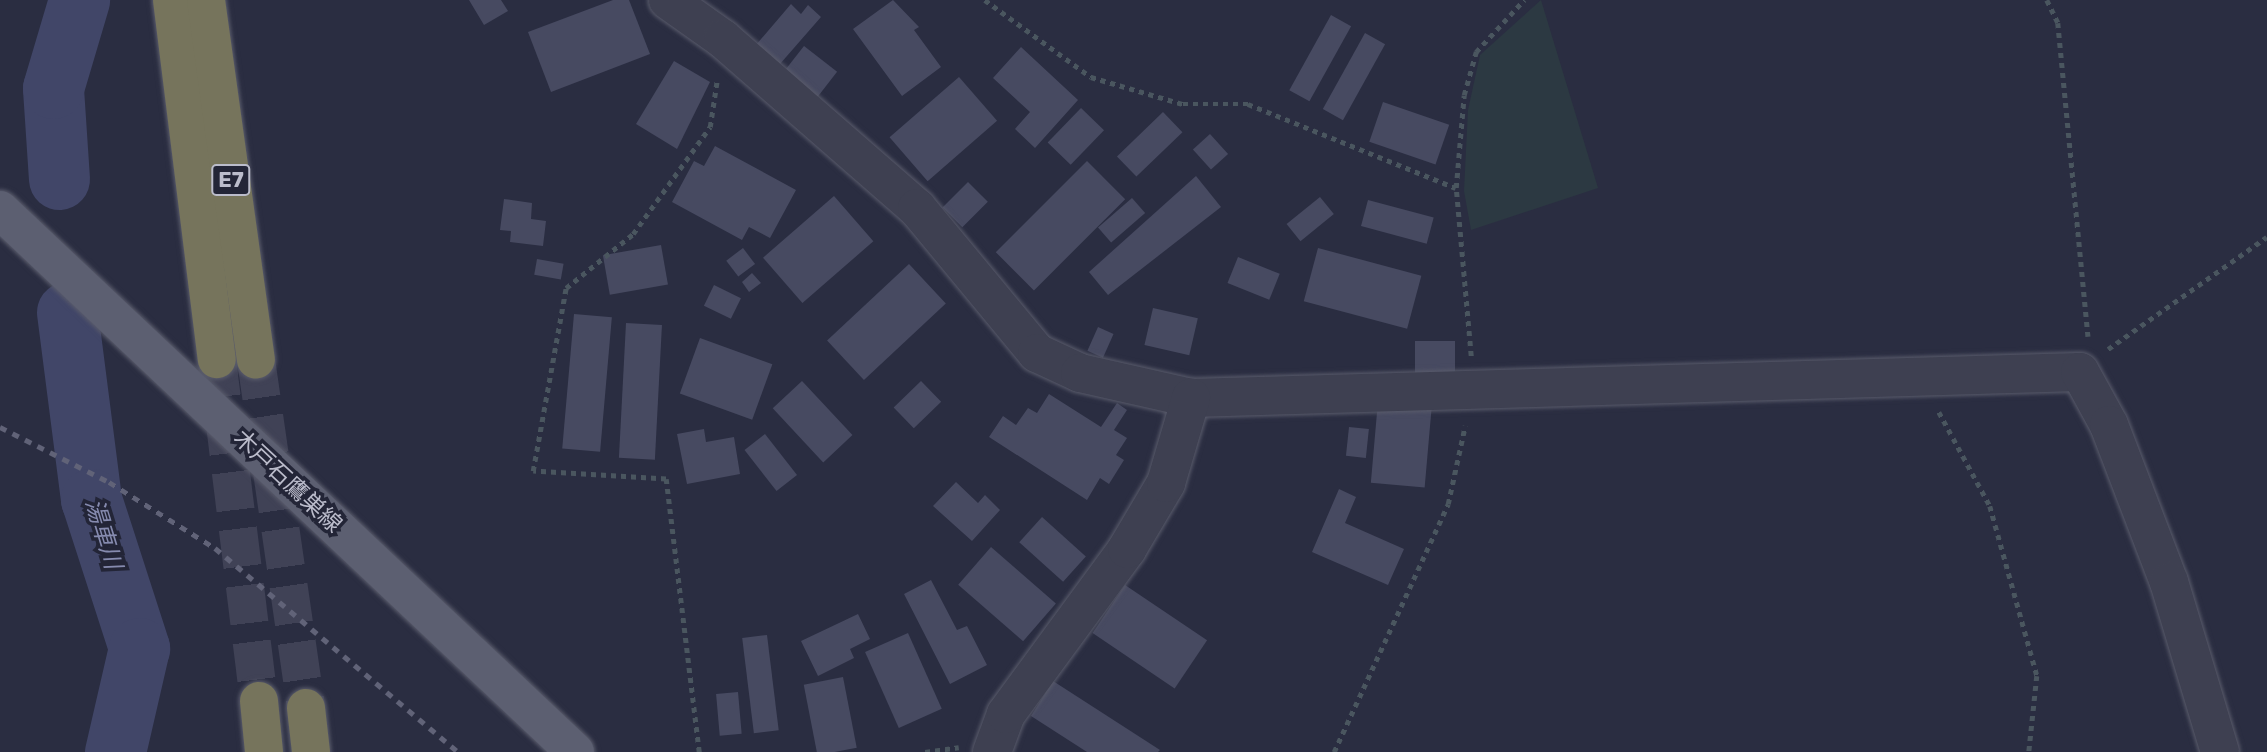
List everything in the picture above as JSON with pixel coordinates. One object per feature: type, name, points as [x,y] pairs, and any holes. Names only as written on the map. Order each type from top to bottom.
[{"type":"highway","name":"E7","points":[[172,0],[217,359]]},
{"type":"highway","name":"E7","points":[[206,0],[256,360]]},
{"type":"highway","points":[[259,701],[264,752]]},
{"type":"highway","points":[[306,708],[310,752]]},
{"type":"main road","name":"木戸石鷹巣線","points":[[0,210],[575,752]]},
{"type":"street","points":[[668,0],[723,39],[917,208],[1037,353],[1080,373],[1191,398],[1474,387],[2080,372],[2109,425],[2169,582],[2220,752]]},
{"type":"street","points":[[992,752],[1006,713],[1127,549],[1166,484],[1191,398]]},
{"type":"path","points":[[985,0],[1091,77],[1183,104],[1248,104],[1456,188]]},
{"type":"path","points":[[1334,752],[1448,504],[1474,387],[1456,188],[1464,95],[1476,52],[1524,0]]},
{"type":"path","points":[[2047,0],[2058,23],[2089,330],[2080,372]]},
{"type":"path","points":[[699,752],[666,479],[533,471],[566,288],[633,234],[710,127],[723,39]]},
{"type":"path","points":[[2080,372],[2267,237]]},
{"type":"path","points":[[1918,376],[1990,506],[2037,676],[2029,752]]},
{"type":"shaded area","points":[[1541,0],[1598,188],[1471,230],[1464,191],[1468,110],[1480,55]]},
{"type":"building","points":[[469,0],[501,0],[508,11],[484,25]]},
{"type":"building","points":[[613,0],[629,0],[650,54],[551,92],[528,32]]},
{"type":"building","points":[[893,0],[919,27],[914,30],[941,67],[902,96],[853,29]]},
{"type":"building","points":[[791,4],[801,14],[808,5],[821,17],[773,72],[750,52]]},
{"type":"building","points":[[1331,15],[1351,26],[1309,101],[1289,90]]},
{"type":"building","points":[[1365,33],[1385,44],[1343,120],[1323,109]]},
{"type":"building","points":[[804,46],[837,72],[816,99],[782,74]]},
{"type":"building","points":[[1021,47],[1078,100],[1035,148],[1015,129],[1030,112],[993,78]]},
{"type":"building","points":[[674,61],[710,82],[677,149],[636,124]]},
{"type":"building","points":[[959,77],[997,121],[928,181],[890,137]]},
{"type":"building","points":[[1383,102],[1449,125],[1436,165],[1369,142]]},
{"type":"building","points":[[1081,108],[1104,130],[1071,165],[1048,143]]},
{"type":"building","points":[[1163,112],[1182,132],[1136,177],[1117,156]]},
{"type":"building","points":[[1210,134],[1228,154],[1211,169],[1193,149]]},
{"type":"building","points":[[715,146],[796,190],[770,238],[749,227],[742,240],[672,202],[694,161],[704,166]]},
{"type":"building","points":[[1087,161],[1125,199],[1034,290],[996,252]]},
{"type":"building","points":[[1196,176],[1221,207],[1108,295],[1089,272]]},
{"type":"building","points":[[968,182],[988,202],[962,227],[943,207]]},
{"type":"building","points":[[834,196],[873,241],[802,303],[763,258]]},
{"type":"building","points":[[1320,197],[1334,214],[1300,241],[1287,224]]},
{"type":"building","points":[[1132,198],[1145,213],[1111,243],[1098,228]]},
{"type":"building","points":[[504,199],[532,203],[531,219],[546,221],[543,246],[510,242],[511,231],[500,230]]},
{"type":"building","points":[[1368,200],[1434,218],[1427,244],[1361,226]]},
{"type":"building","points":[[661,245],[668,284],[610,295],[603,255]]},
{"type":"building","points":[[743,248],[755,264],[738,277],[726,261]]},
{"type":"building","points":[[1318,248],[1421,276],[1407,329],[1304,301]]},
{"type":"building","points":[[1238,257],[1280,274],[1269,300],[1228,283]]},
{"type":"building","points":[[537,259],[564,264],[561,279],[534,275]]},
{"type":"building","points":[[909,264],[946,303],[864,380],[827,340]]},
{"type":"building","points":[[752,273],[761,283],[749,292],[742,282]]},
{"type":"building","points":[[714,285],[741,298],[731,319],[704,306]]},
{"type":"building","points":[[1153,308],[1198,318],[1189,355],[1144,345]]},
{"type":"building","points":[[574,314],[612,317],[600,452],[562,448]]},
{"type":"building","points":[[626,323],[662,325],[655,460],[619,458]]},
{"type":"building","points":[[1098,327],[1114,334],[1103,358],[1087,351]]},
{"type":"building","points":[[700,338],[772,364],[752,420],[680,393]]},
{"type":"building","points":[[1415,341],[1455,341],[1455,374],[1415,374]]},
{"type":"building","points":[[802,381],[852,435],[823,462],[773,408]]},
{"type":"building","points":[[921,381],[941,402],[914,428],[894,407]]},
{"type":"building","points":[[1049,394],[1101,427],[1117,403],[1127,410],[1114,430],[1127,438],[1116,455],[1124,460],[1109,484],[1100,478],[1087,500],[989,437],[1003,416],[1016,425],[1028,408],[1037,413]]},
{"type":"building","points":[[1378,401],[1432,406],[1425,487],[1371,483]]},
{"type":"building","points":[[1349,427],[1369,429],[1366,458],[1346,456]]},
{"type":"building","points":[[704,429],[706,442],[734,437],[740,474],[687,484],[677,434]]},
{"type":"building","points":[[765,434],[797,475],[777,491],[745,450]]},
{"type":"building","points":[[956,482],[978,503],[985,495],[1000,510],[972,541],[933,506]]},
{"type":"building","points":[[1339,489],[1356,497],[1345,523],[1404,549],[1388,585],[1312,552]]},
{"type":"building","points":[[1042,517],[1086,556],[1063,582],[1019,542]]},
{"type":"building","points":[[991,547],[1056,603],[1023,641],[958,585]]},
{"type":"building","points":[[931,580],[957,630],[967,626],[987,665],[950,684],[904,594]]},
{"type":"building","points":[[1125,585],[1207,640],[1175,688],[1093,633]]},
{"type":"building","points":[[858,614],[870,639],[850,649],[854,658],[818,676],[801,641]]},
{"type":"building","points":[[908,633],[942,709],[899,728],[865,652]]},
{"type":"building","points":[[767,635],[779,730],[754,733],[742,638]]},
{"type":"building","points":[[843,677],[857,748],[817,752],[804,685]]},
{"type":"building","points":[[1053,681],[1160,750],[1087,752],[1031,716]]},
{"type":"building","points":[[738,692],[742,734],[720,736],[716,694]]},
{"type":"waterway","name":"湯車川","points":[[59,179],[53,88],[79,0]]},
{"type":"waterway","name":"湯車川","points":[[67,312],[91,499],[139,648],[115,752]]},
{"type":"tunnel","points":[[217,359],[259,701]]},
{"type":"tunnel","points":[[256,360],[306,708]]},
{"type":"railway","points":[[0,427],[109,482],[215,548],[458,752]]}]
